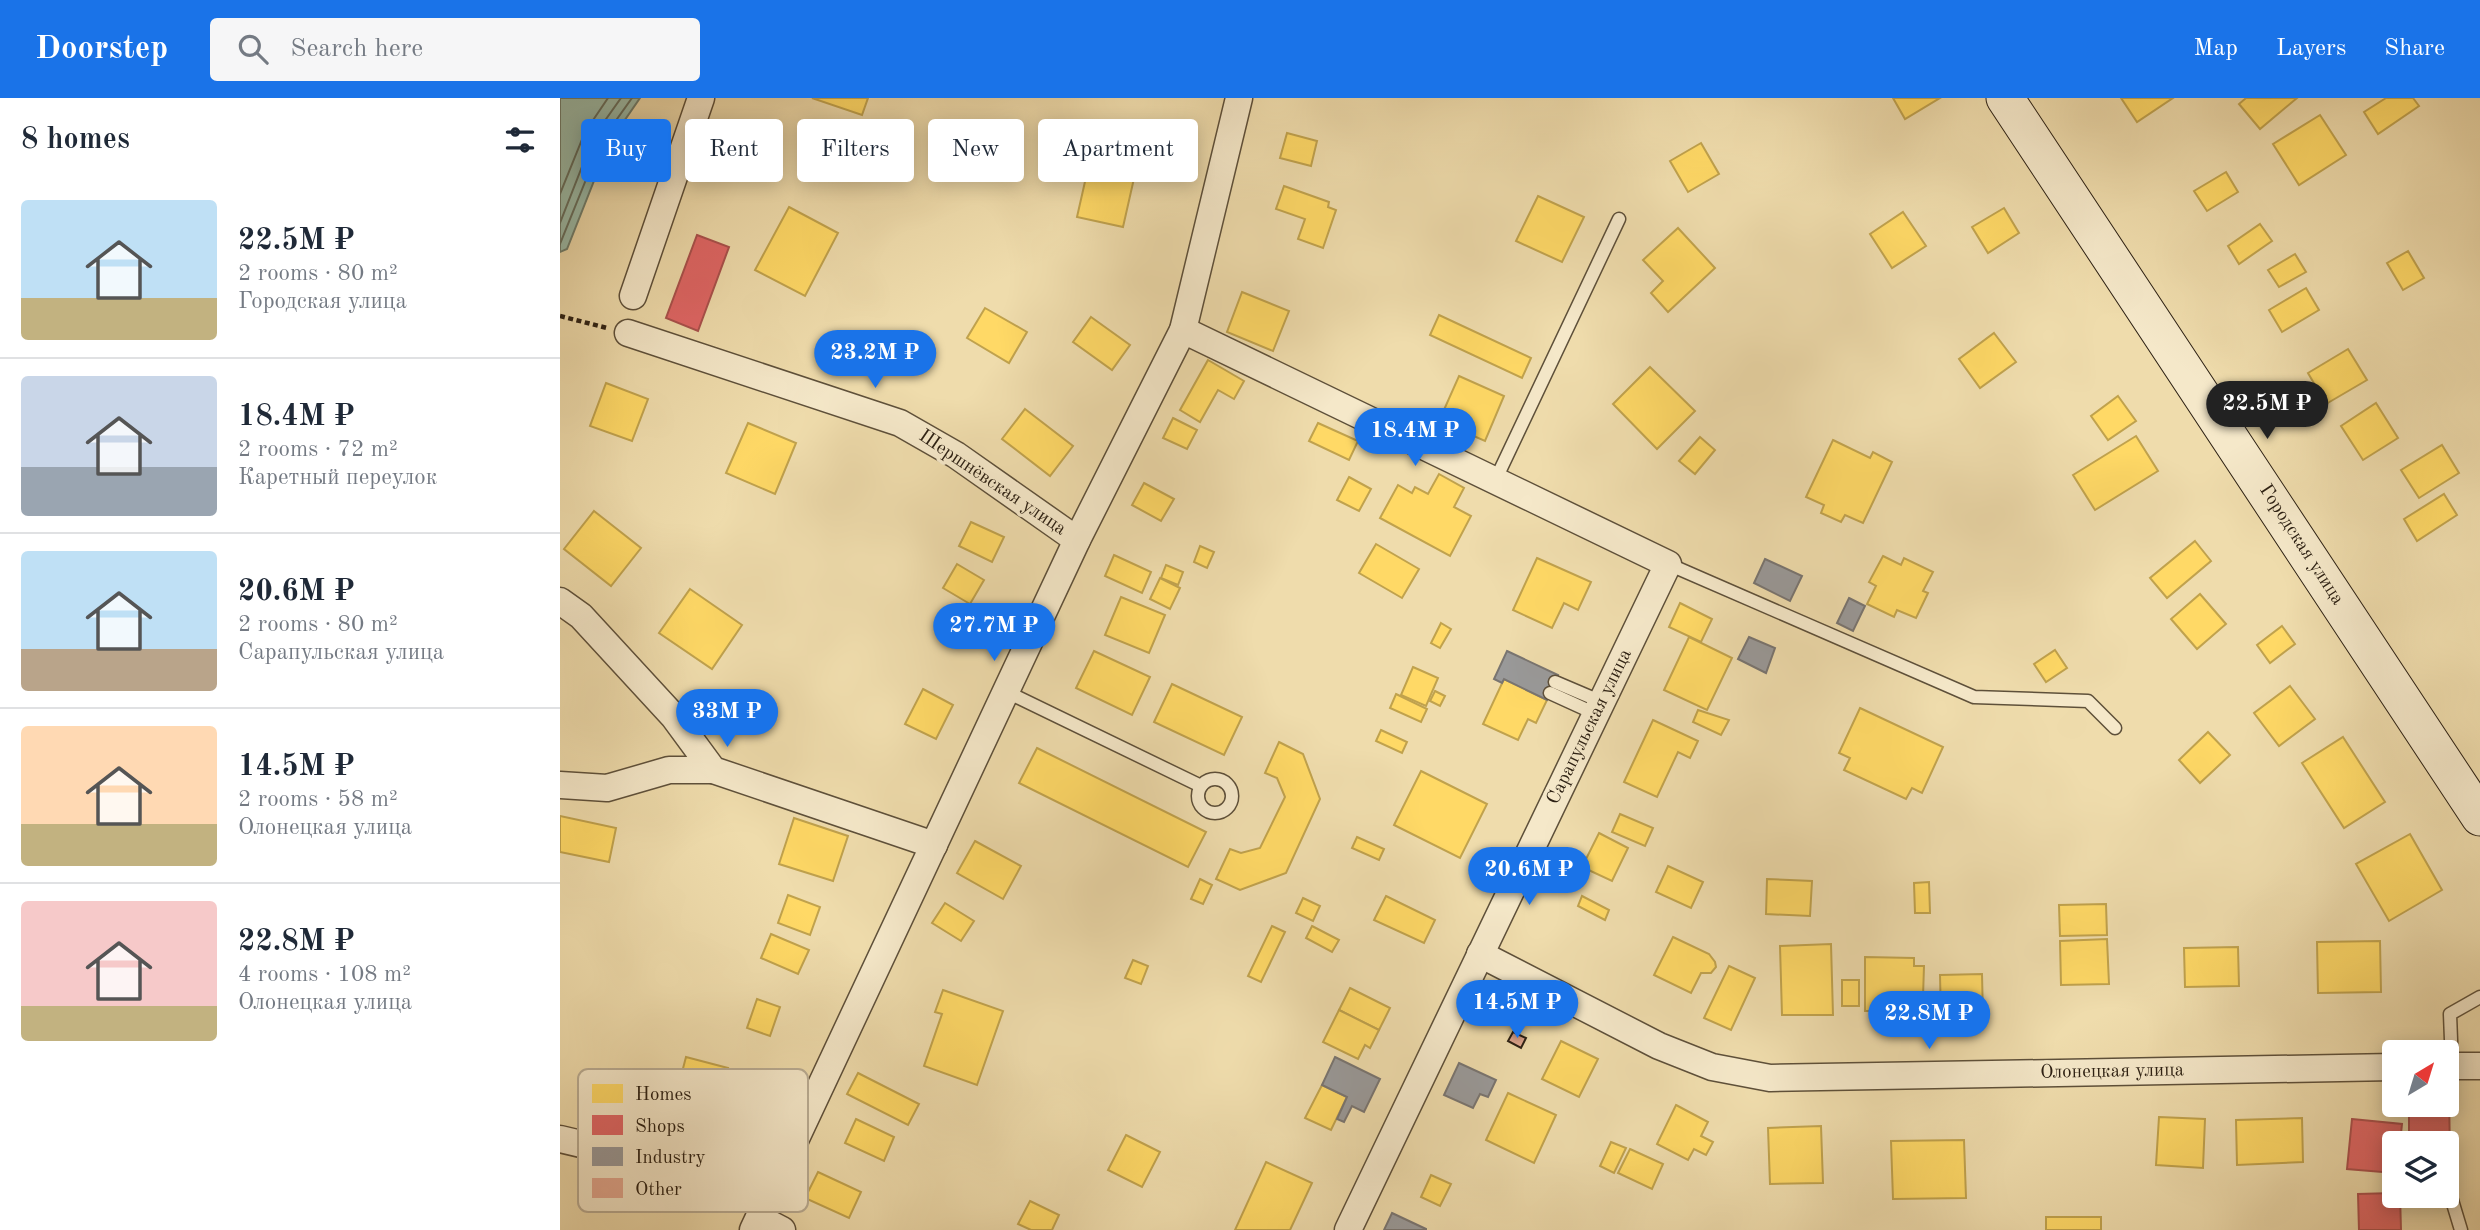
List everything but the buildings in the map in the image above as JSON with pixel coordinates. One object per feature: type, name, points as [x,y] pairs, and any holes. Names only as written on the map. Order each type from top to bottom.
[{"type":"street","points":[[633,296],[701,98]]},
{"type":"street","name":"Шершнёвская улица","points":[[808,1111],[1077,540],[1184,330],[1239,98]]},
{"type":"street","name":"Городская улица","points":[[2005,98],[2480,817]]},
{"type":"street","points":[[1184,330],[1668,564]]},
{"type":"street","name":"Шершнёвская улица","points":[[628,333],[900,423],[956,455],[1077,540]]},
{"type":"street","name":"Сарапульская улица","points":[[1348,1230],[1668,564]]},
{"type":"street","points":[[560,601],[581,616],[674,717],[713,770]]},
{"type":"street","points":[[560,785],[607,788],[669,770],[713,770],[934,845]]},
{"type":"street","name":"Олонецкая улица","points":[[1480,954],[1659,1046],[1712,1067],[1770,1078],[2382,1067]]},
{"type":"street","points":[[2459,1066],[2480,1066]]},
{"type":"street","points":[[560,1139],[578,1143]]},
{"type":"lane","points":[[1495,481],[1619,219]]},
{"type":"lane","points":[[1668,564],[1974,697],[2088,701],[2115,728]]},
{"type":"lane","points":[[1553,687],[1599,708]]},
{"type":"lane","points":[[1007,692],[1201,786]]},
{"type":"lane","points":[[2450,1040],[2450,1014],[2480,997]]},
{"type":"lane","points":[[2454,1208],[2461,1230]]},
{"type":"path","points":[[560,316],[628,333]]},
{"type":"water","points":[[560,98],[640,98],[626,119],[581,119],[581,182],[594,182],[567,249],[560,252]]}]
